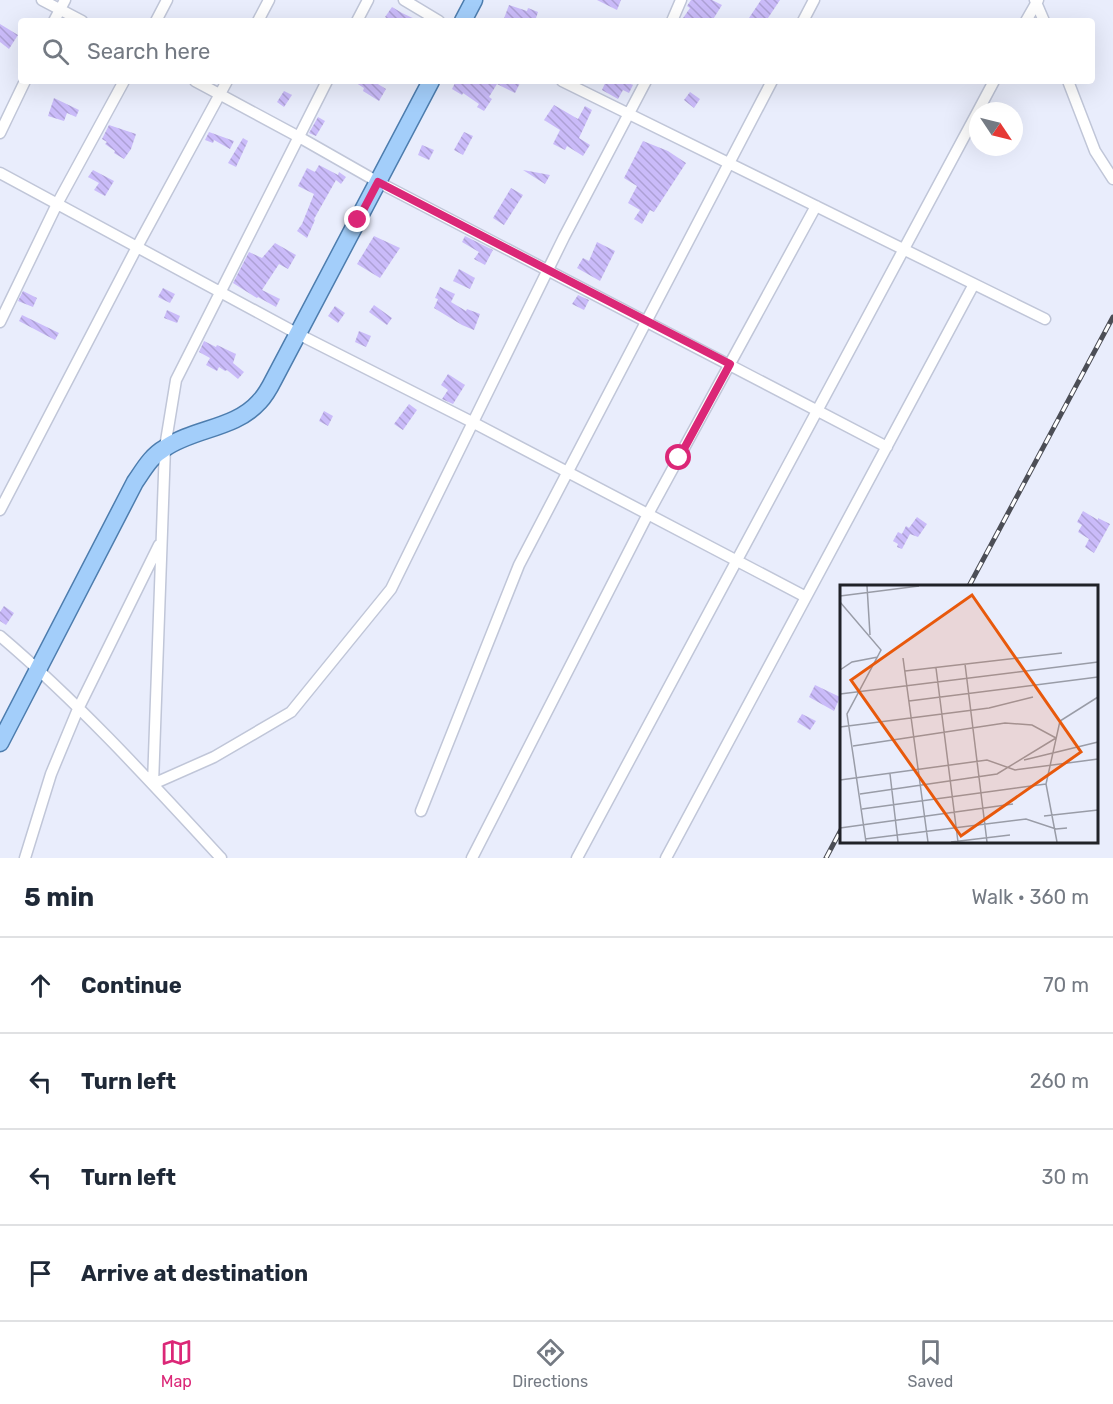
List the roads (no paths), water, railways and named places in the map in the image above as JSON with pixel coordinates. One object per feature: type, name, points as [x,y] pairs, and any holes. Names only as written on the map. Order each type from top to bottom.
[{"type":"main road","points":[[465,18],[474,0]]},
{"type":"main road","points":[[0,743],[135,482],[152,458],[165,447],[187,436],[231,422],[248,413],[260,402],[429,84]]},
{"type":"street","points":[[42,0],[62,5],[78,18]]},
{"type":"street","points":[[158,18],[167,0]]},
{"type":"street","points":[[260,18],[269,0]]},
{"type":"street","points":[[359,18],[368,0]]},
{"type":"street","points":[[404,0],[435,18]]},
{"type":"street","points":[[673,18],[681,0]]},
{"type":"street","points":[[805,18],[814,0]]},
{"type":"street","points":[[1028,18],[1036,1]]},
{"type":"street","points":[[1036,1],[1043,18]]},
{"type":"street","points":[[0,133],[24,84]]},
{"type":"street","points":[[0,322],[57,204],[122,84]]},
{"type":"street","points":[[201,84],[299,136],[378,182],[887,447]]},
{"type":"street","points":[[0,510],[137,247],[225,84]]},
{"type":"street","points":[[153,783],[165,447],[176,380],[325,84]]},
{"type":"street","points":[[568,84],[1045,320]]},
{"type":"street","points":[[153,783],[214,757],[291,712],[391,589],[549,269],[645,84]]},
{"type":"street","points":[[421,811],[519,565],[770,84]]},
{"type":"street","points":[[983,102],[992,84]]},
{"type":"street","points":[[1069,84],[1095,151],[1113,179]]},
{"type":"street","points":[[577,858],[969,128]]},
{"type":"street","points":[[0,173],[298,334],[474,423],[806,597]]},
{"type":"street","points":[[472,858],[648,514],[816,206]]},
{"type":"street","points":[[666,858],[974,284]]},
{"type":"street","points":[[25,858],[51,774],[78,710],[162,539]]},
{"type":"street","points":[[0,636],[39,669],[153,783],[220,858]]},
{"type":"railway","points":[[970,585],[1113,317]]},
{"type":"railway","points":[[826,858],[840,832]]}]
